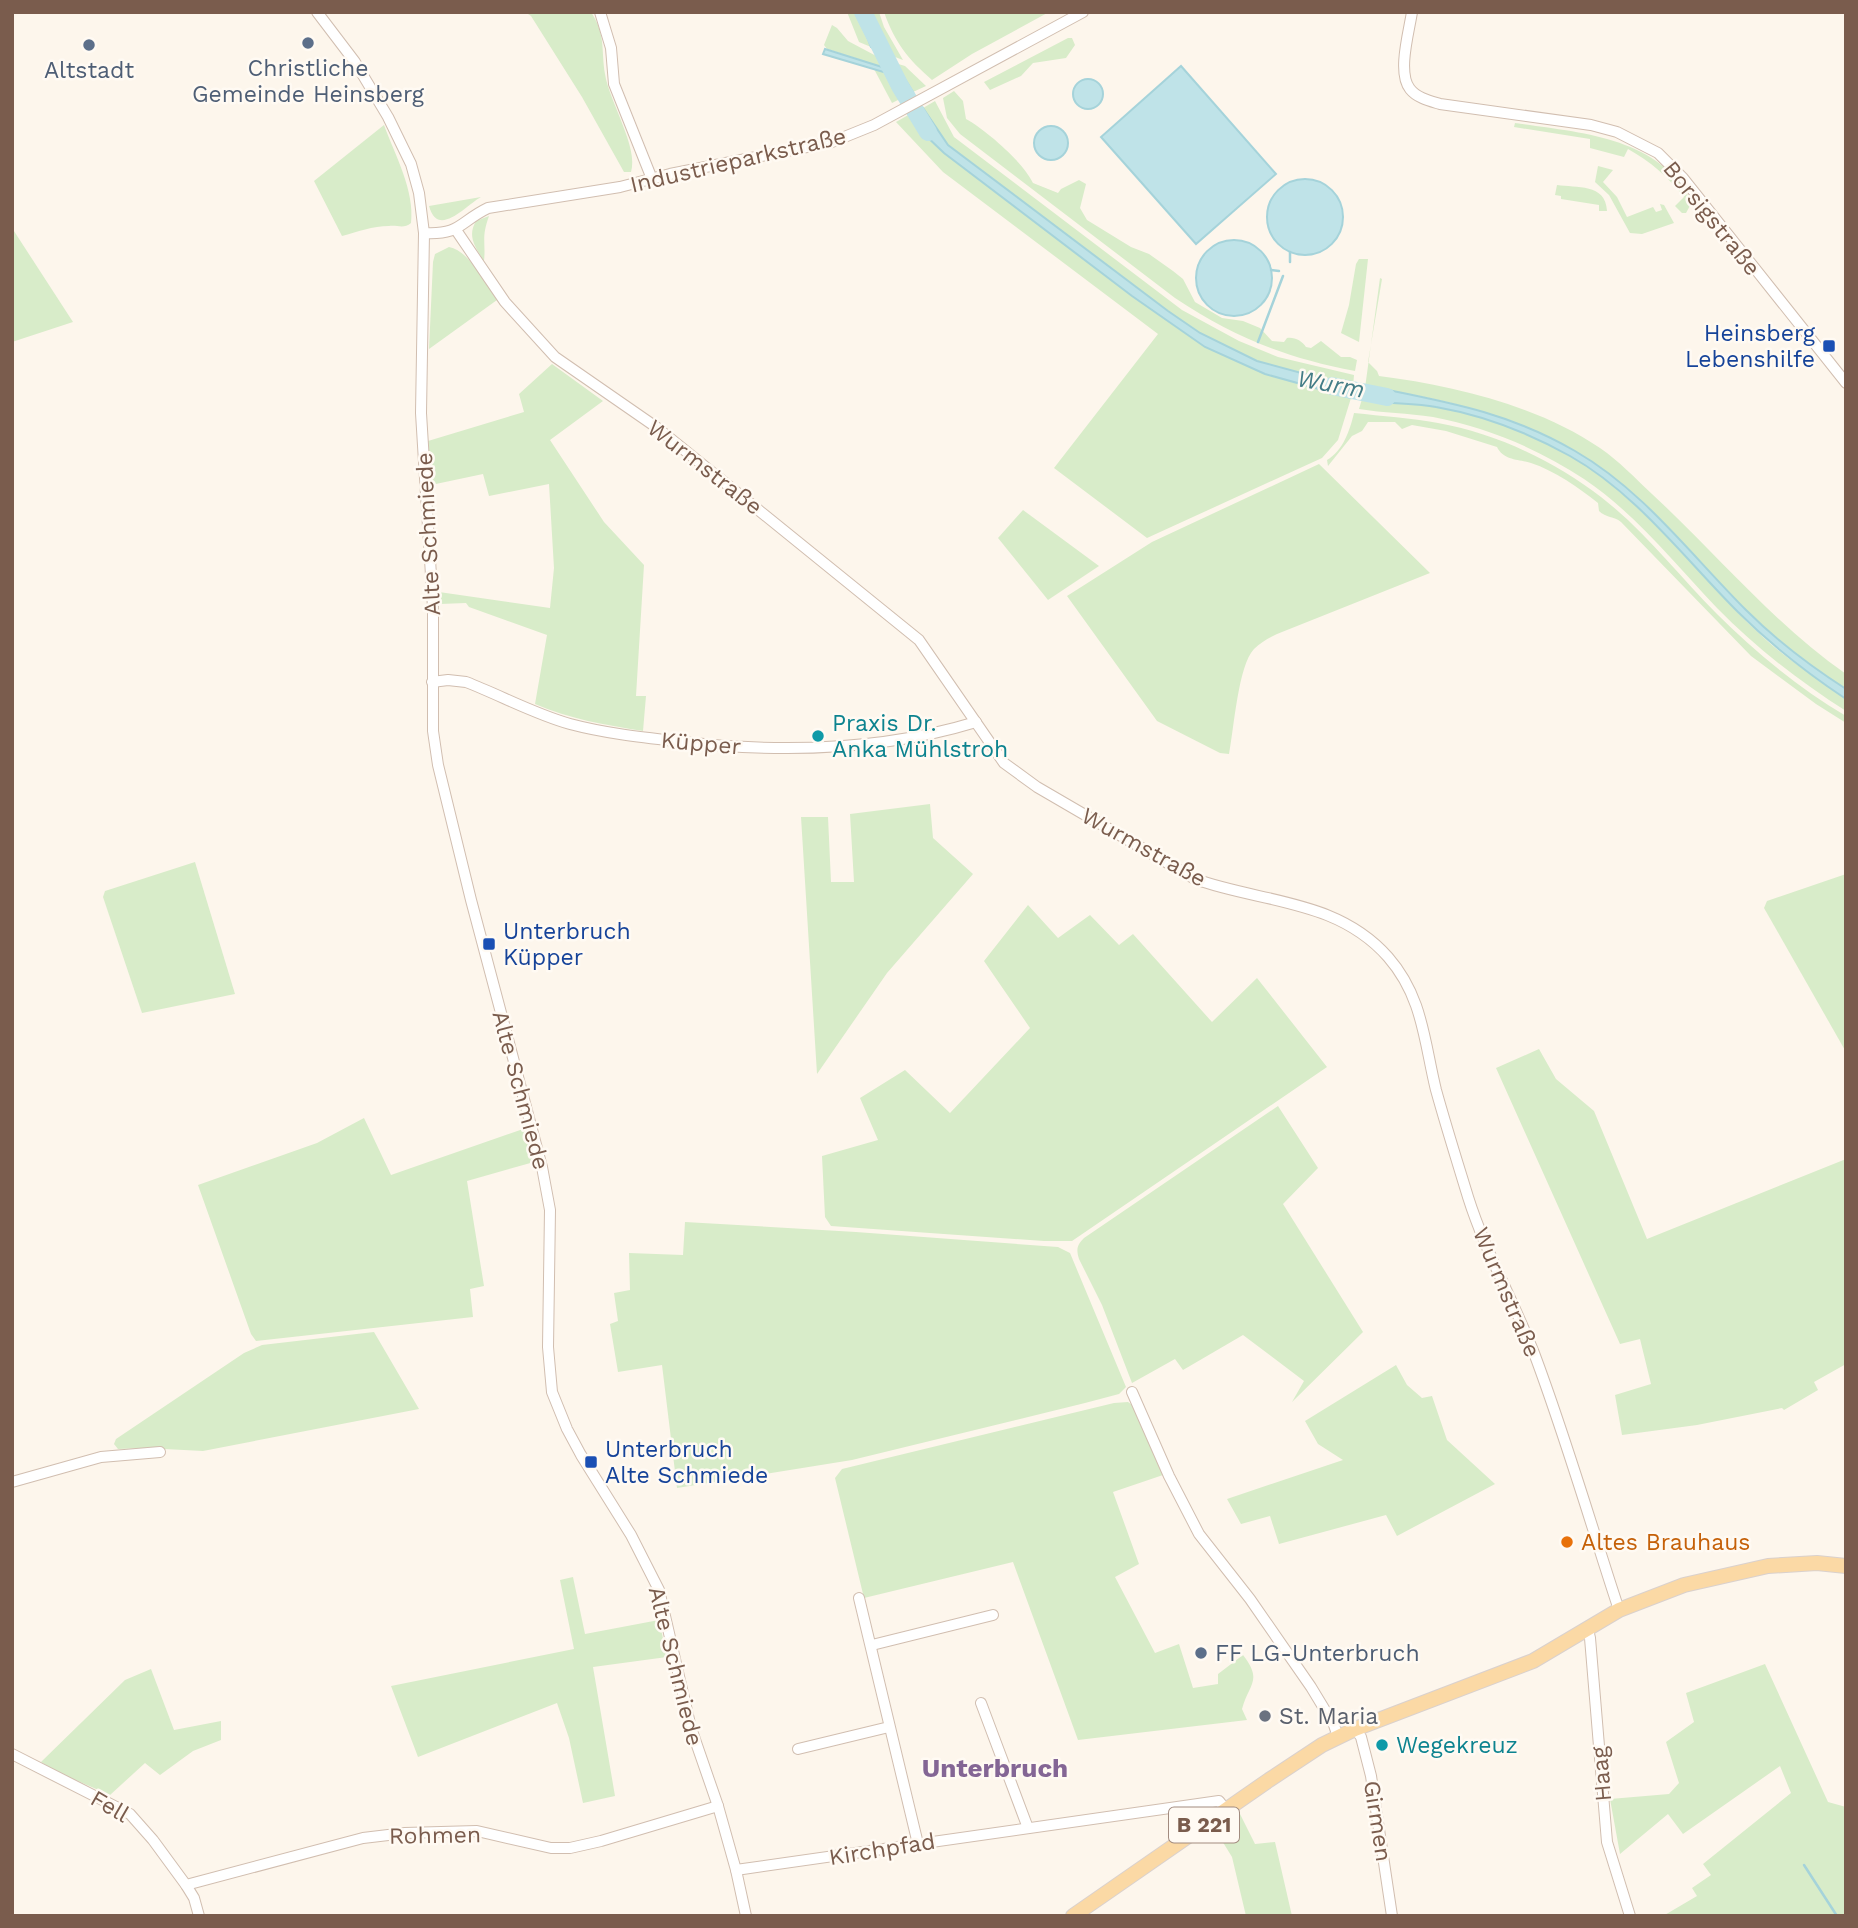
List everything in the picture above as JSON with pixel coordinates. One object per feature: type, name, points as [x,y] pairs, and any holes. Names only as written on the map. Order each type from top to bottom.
[{"type":"main road","name":"B 221","points":[[1073,1916],[1226,1810],[1338,1737],[1355,1729],[1533,1661],[1619,1610],[1684,1585],[1754,1568],[1798,1563],[1846,1566]]},
{"type":"street","name":"Alte Schmiede","points":[[317,12],[355,62],[401,140],[419,193],[424,233],[421,413],[433,608],[433,731],[438,765],[482,945],[542,1167],[550,1210],[548,1346],[552,1392],[572,1438],[631,1535],[659,1590],[691,1728],[718,1806],[746,1916]]},
{"type":"street","points":[[600,12],[607,30],[614,84],[652,179]]},
{"type":"street","name":"Industrieparkstraße","points":[[456,230],[488,208],[620,187],[852,136],[1083,12]]},
{"type":"street","name":"Borsigstraße","points":[[1412,12],[1404,63],[1404,76],[1411,91],[1422,99],[1440,104],[1591,125],[1626,135],[1658,153],[1683,178],[1846,383]]},
{"type":"street","points":[[424,233],[442,234],[456,230]]},
{"type":"street","name":"Wurmstraße","points":[[456,230],[505,302],[555,357],[656,427],[919,640],[1004,764],[1037,787],[1195,879],[1217,887],[1294,902],[1337,918],[1370,941],[1387,957],[1406,981],[1426,1035],[1444,1118],[1467,1194],[1483,1239],[1547,1388],[1619,1610]]},
{"type":"street","name":"Küpper","points":[[432,682],[466,682],[567,723],[623,736],[716,746],[795,748],[897,742],[976,722]]},
{"type":"street","points":[[1132,1392],[1169,1476],[1199,1534],[1250,1599],[1311,1687],[1334,1725],[1338,1737]]},
{"type":"street","points":[[12,1482],[101,1457],[160,1452]]},
{"type":"street","points":[[859,1598],[918,1844]]},
{"type":"street","points":[[872,1645],[993,1615]]},
{"type":"street","name":"Haag","points":[[1588,1630],[1607,1842],[1630,1916]]},
{"type":"street","points":[[981,1703],[1028,1828]]},
{"type":"street","points":[[798,1749],[888,1727]]},
{"type":"street","name":"Girmen","points":[[1355,1729],[1361,1737],[1371,1776],[1392,1916]]},
{"type":"street","name":"Fell","points":[[12,1754],[130,1814],[186,1885]]},
{"type":"street","name":"Kirchpfad","points":[[736,1870],[1219,1801],[1226,1810]]},
{"type":"street","name":"Rohmen","points":[[186,1885],[363,1838],[405,1833],[477,1831],[551,1848],[570,1848],[718,1806]]},
{"type":"street","points":[[186,1885],[200,1916]]},
{"type":"green space","points":[[525,12],[591,12],[601,35],[608,85],[631,150],[631,172],[624,172],[582,97],[531,16]]},
{"type":"green space","points":[[847,12],[858,12],[871,47],[859,42]]},
{"type":"green space","points":[[871,12],[879,12],[884,27],[903,60],[887,54]]},
{"type":"green space","points":[[884,12],[1049,12],[972,54],[932,80],[903,50]]},
{"type":"green space","points":[[832,25],[848,41],[880,58],[883,67],[827,49],[824,45]]},
{"type":"green space","points":[[1072,38],[1075,45],[1066,58],[1033,63],[1021,76],[990,90],[984,82]]},
{"type":"green space","points":[[895,63],[905,66],[926,86],[913,92]]},
{"type":"green space","points":[[874,69],[888,73],[900,99],[892,103]]},
{"type":"green space","points":[[954,91],[963,101],[966,119],[1003,147],[1033,183],[1058,193],[1079,180],[1086,184],[1080,208],[1087,220],[1131,247],[1149,254],[1173,271],[1183,279],[1195,302],[1222,318],[1243,321],[1260,328],[1272,341],[1284,342],[1287,338],[1293,338],[1311,348],[1321,341],[1341,357],[1357,360],[1355,371],[1306,360],[1261,344],[1218,324],[1175,298],[960,134],[947,118],[943,98]]},
{"type":"green space","points":[[935,101],[954,137],[1182,310],[1239,341],[1278,357],[1354,375],[1353,387],[1258,361],[1200,333],[948,145],[923,108]]},
{"type":"green space","points":[[910,114],[921,131],[944,153],[1132,296],[1205,347],[1265,374],[1351,398],[1338,440],[1322,458],[1147,538],[1054,468],[1158,334],[943,172],[896,122]]},
{"type":"green space","points":[[1515,123],[1591,135],[1638,151],[1659,163],[1677,180],[1692,202],[1686,213],[1682,213],[1675,206],[1684,197],[1678,189],[1651,164],[1628,149],[1624,157],[1590,148],[1590,139],[1514,127]]},
{"type":"green space","points":[[384,125],[407,186],[411,223],[371,228],[342,236],[314,181]]},
{"type":"green space","points":[[1598,166],[1613,170],[1603,182],[1617,197],[1627,217],[1653,207],[1656,212],[1662,210],[1660,204],[1664,205],[1674,223],[1642,234],[1630,233],[1609,195],[1595,182]]},
{"type":"green space","points":[[1557,185],[1596,191],[1605,202],[1607,211],[1599,211],[1599,205],[1561,199],[1561,196],[1555,195]]},
{"type":"green space","points":[[481,197],[445,220],[439,220],[433,215],[429,206]]},
{"type":"green space","points":[[489,216],[484,235],[484,261],[475,246],[472,232],[476,221]]},
{"type":"green space","points":[[12,228],[73,322],[12,342]]},
{"type":"green space","points":[[449,247],[470,261],[497,300],[429,349],[433,262],[435,254]]},
{"type":"green space","points":[[1359,259],[1368,259],[1359,342],[1341,333]]},
{"type":"green space","points":[[1380,278],[1382,279],[1371,345]]},
{"type":"green space","points":[[1368,362],[1379,376],[1436,385],[1523,409],[1576,433],[1600,448],[1676,517],[1794,633],[1846,674],[1846,689],[1769,632],[1625,487],[1580,454],[1524,426],[1495,416],[1435,399],[1373,387],[1365,388]]},
{"type":"green space","points":[[552,364],[603,401],[550,440],[604,522],[644,565],[636,696],[646,696],[643,731],[575,718],[535,704],[547,635],[469,607],[466,603],[440,604],[439,592],[550,608],[554,568],[549,484],[489,496],[483,474],[431,485],[428,441],[524,412],[519,394]]},
{"type":"green space","points":[[1362,399],[1436,407],[1476,416],[1529,435],[1575,459],[1634,504],[1764,638],[1846,699],[1846,711],[1762,650],[1717,608],[1621,508],[1567,468],[1492,433],[1453,421],[1359,409]]},
{"type":"green space","points":[[1354,413],[1438,423],[1482,434],[1565,472],[1617,510],[1762,656],[1846,716],[1846,723],[1751,656],[1621,522],[1599,511],[1598,503],[1549,470],[1508,457],[1497,447],[1446,431],[1412,425],[1402,429],[1395,422],[1368,422],[1362,431],[1352,436],[1328,466],[1327,460],[1345,440]]},
{"type":"green space","points":[[1319,464],[1430,573],[1277,634],[1254,649],[1240,683],[1229,754],[1220,753],[1157,721],[1067,596],[1152,542]]},
{"type":"green space","points":[[1023,510],[1099,566],[1048,600],[998,538]]},
{"type":"green space","points":[[930,804],[933,838],[973,874],[887,973],[817,1074],[801,817],[828,817],[831,882],[854,882],[850,814]]},
{"type":"green space","points":[[195,862],[235,994],[142,1013],[103,897],[105,891]]},
{"type":"green space","points":[[1846,874],[1846,1052],[1764,908],[1767,901]]},
{"type":"green space","points":[[1028,905],[1058,938],[1090,915],[1119,945],[1133,934],[1212,1022],[1257,978],[1327,1067],[1072,1241],[831,1226],[825,1217],[822,1156],[878,1140],[860,1098],[905,1070],[950,1113],[1030,1028],[984,961]]},
{"type":"green space","points":[[1539,1049],[1556,1079],[1594,1111],[1647,1239],[1846,1159],[1846,1364],[1814,1382],[1818,1390],[1784,1410],[1782,1408],[1697,1425],[1622,1435],[1615,1395],[1651,1384],[1640,1339],[1620,1344],[1496,1068]]},
{"type":"green space","points":[[1278,1106],[1318,1168],[1283,1204],[1363,1332],[1292,1402],[1304,1381],[1243,1335],[1183,1370],[1175,1359],[1132,1383],[1102,1305],[1079,1259],[1079,1245],[1084,1238]]},
{"type":"green space","points":[[364,1118],[391,1175],[526,1128],[534,1162],[467,1181],[484,1286],[470,1289],[473,1317],[256,1341],[251,1334],[198,1185],[317,1143]]},
{"type":"green space","points":[[685,1222],[1058,1247],[1070,1253],[1126,1387],[1119,1394],[852,1460],[677,1488],[662,1365],[618,1372],[610,1324],[618,1321],[614,1293],[630,1290],[629,1253],[683,1255]]},
{"type":"green space","points":[[374,1332],[419,1409],[203,1451],[118,1449],[114,1444],[116,1439],[244,1353],[262,1345]]},
{"type":"green space","points":[[1396,1365],[1407,1385],[1422,1398],[1432,1396],[1447,1440],[1495,1484],[1397,1536],[1386,1515],[1279,1544],[1270,1516],[1241,1524],[1227,1499],[1343,1460],[1318,1444],[1305,1421]]},
{"type":"green space","points":[[1128,1402],[1135,1407],[1163,1475],[1113,1492],[1139,1564],[1115,1577],[1155,1653],[1179,1644],[1193,1688],[1218,1684],[1218,1674],[1243,1655],[1252,1671],[1253,1682],[1242,1709],[1247,1720],[1078,1740],[1013,1562],[864,1598],[835,1478],[842,1469],[1114,1403]]},
{"type":"green space","points":[[573,1577],[585,1634],[659,1620],[667,1657],[593,1667],[615,1796],[583,1803],[569,1738],[557,1703],[418,1757],[391,1686],[574,1649],[560,1580]]},
{"type":"green space","points":[[1765,1664],[1828,1802],[1846,1807],[1846,1916],[1663,1916],[1697,1896],[1692,1888],[1711,1875],[1703,1864],[1791,1793],[1780,1766],[1683,1834],[1668,1814],[1620,1854],[1610,1799],[1669,1794],[1679,1783],[1666,1742],[1694,1722],[1686,1693]]},
{"type":"green space","points":[[151,1669],[174,1730],[221,1721],[221,1740],[193,1751],[160,1775],[145,1763],[110,1795],[57,1772],[41,1762],[125,1680]]},
{"type":"green space","points":[[1240,1814],[1255,1844],[1275,1842],[1292,1916],[1246,1916],[1232,1857],[1216,1831]]},
{"type":"water","points":[[858,12],[871,12],[887,54],[871,47]]},
{"type":"water","points":[[825,49],[882,67],[880,58],[895,63],[913,92],[900,99],[887,73],[823,54]]},
{"type":"water","points":[[1181,66],[1276,174],[1196,244],[1101,137]]},
{"type":"water","points":[[1088,79],[1099,83],[1103,94],[1099,105],[1088,109],[1077,105],[1073,94],[1077,83]]},
{"type":"water","points":[[923,108],[948,145],[1200,333],[1257,361],[1353,387],[1351,398],[1265,374],[1205,347],[1132,296],[944,153],[921,131],[910,114]]},
{"type":"water","points":[[1051,126],[1063,131],[1068,143],[1063,155],[1051,160],[1039,155],[1034,143],[1039,131]]},
{"type":"water","points":[[1305,179],[1319,182],[1332,190],[1340,203],[1343,217],[1340,231],[1332,244],[1319,252],[1305,255],[1291,252],[1278,244],[1270,231],[1267,217],[1270,203],[1278,190],[1291,182]]},
{"type":"water","points":[[1234,240],[1248,243],[1261,251],[1269,264],[1272,278],[1269,292],[1261,305],[1248,313],[1234,316],[1220,313],[1207,305],[1199,292],[1196,278],[1199,264],[1207,251],[1220,243]]},
{"type":"water","points":[[1373,387],[1477,410],[1501,418],[1550,438],[1600,467],[1665,524],[1769,632],[1846,689],[1846,699],[1803,669],[1763,636],[1659,528],[1594,471],[1538,440],[1488,420],[1436,407],[1362,399],[1365,388]]},
{"type":"waterway","name":"Wurm","points":[[863,12],[900,86],[928,132]]},
{"type":"waterway","points":[[1290,252],[1290,262]]},
{"type":"waterway","points":[[1271,270],[1279,271]]},
{"type":"waterway","points":[[1258,342],[1283,276]]},
{"type":"waterway","name":"Wurm","points":[[1332,386],[1387,397]]},
{"type":"waterway","points":[[1804,1865],[1837,1916]]},
{"type":"place","name":"Christliche Gemeinde Heinsberg","points":[[308,43]]},
{"type":"place","name":"Altstadt","points":[[89,45]]},
{"type":"place","name":"Heinsberg Lebenshilfe","points":[[1829,346]]},
{"type":"place","name":"Praxis Dr. Anka Mühlstroh","points":[[818,736]]},
{"type":"place","name":"Unterbruch Küpper","points":[[489,944]]},
{"type":"place","name":"Unterbruch Alte Schmiede","points":[[591,1462]]},
{"type":"place","name":"Altes Brauhaus","points":[[1567,1542]]},
{"type":"place","name":"FF LG-Unterbruch","points":[[1201,1653]]},
{"type":"place","name":"St. Maria","points":[[1265,1716]]},
{"type":"place","name":"Wegekreuz","points":[[1382,1745]]},
{"type":"district","name":"Unterbruch","points":[[995,1768]]}]
